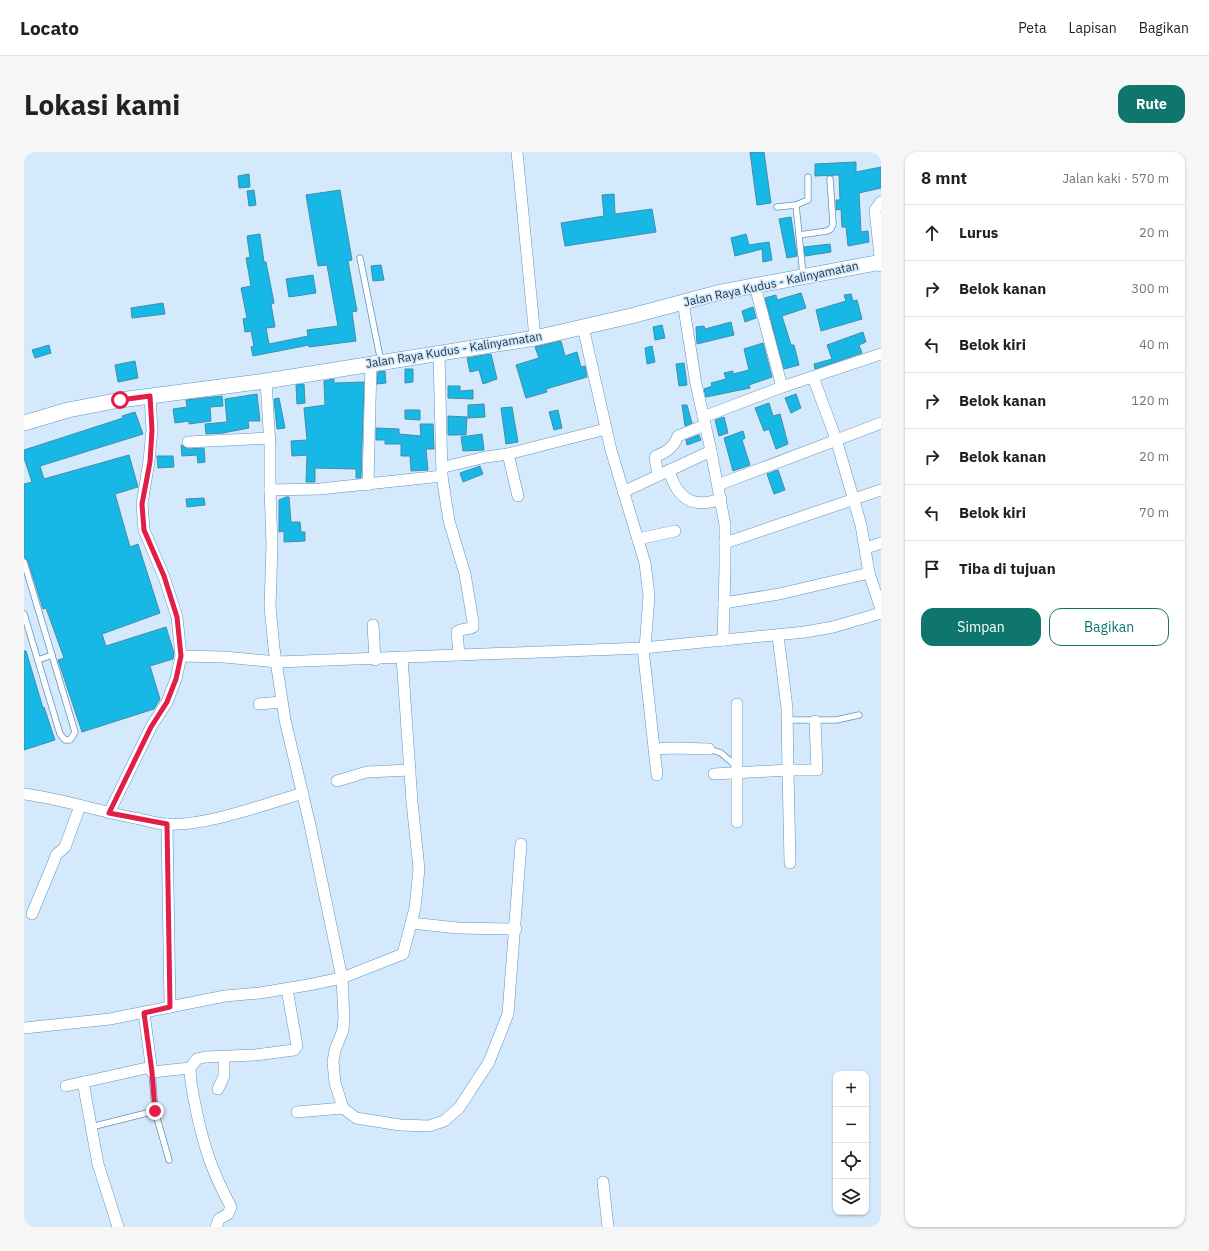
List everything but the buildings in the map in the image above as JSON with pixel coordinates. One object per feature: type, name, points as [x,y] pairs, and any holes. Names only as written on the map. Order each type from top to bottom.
[{"type":"main road","name":"Jalan Raya Kudus - Kalinyamatan","points":[[24,423],[89,406],[439,354],[535,338],[721,292],[803,275],[881,263]]},
{"type":"street","points":[[516,152],[535,338]]},
{"type":"street","points":[[881,202],[875,210],[881,263]]},
{"type":"street","points":[[755,286],[782,387]]},
{"type":"street","points":[[683,302],[696,384],[721,499],[725,543],[723,640]]},
{"type":"street","points":[[584,327],[606,429],[623,492],[638,539],[648,583],[649,606],[644,648],[657,775]]},
{"type":"street","points":[[439,354],[443,471],[449,521],[465,574],[473,622],[473,627],[459,630],[457,632],[459,655]]},
{"type":"street","points":[[658,475],[655,458],[656,456],[669,450],[675,445],[678,436],[704,421],[782,387],[881,354]]},
{"type":"street","points":[[368,485],[376,363]]},
{"type":"street","points":[[813,377],[836,439],[866,548],[869,573],[881,609]]},
{"type":"street","points":[[266,380],[270,438],[272,544],[270,607],[282,702],[342,978],[344,1018],[343,1030],[332,1062],[335,1083],[343,1108],[356,1118],[400,1125],[429,1126],[444,1121],[459,1108],[489,1062],[508,1014],[516,930],[521,844]]},
{"type":"street","points":[[109,813],[151,727],[167,702],[176,679],[181,656],[177,617],[164,576],[144,530],[142,504],[150,462],[152,430],[150,396]]},
{"type":"street","points":[[718,485],[881,423]]},
{"type":"street","points":[[270,490],[320,489],[368,485],[443,471],[486,457],[508,454],[606,429]]},
{"type":"street","points":[[188,442],[270,438]]},
{"type":"street","points":[[623,492],[711,451]]},
{"type":"street","points":[[508,454],[518,496]]},
{"type":"street","points":[[670,470],[677,490],[691,502],[702,504],[721,499]]},
{"type":"street","points":[[725,543],[881,490]]},
{"type":"street","points":[[638,539],[675,531]]},
{"type":"street","points":[[866,548],[881,543]]},
{"type":"street","points":[[724,603],[779,594],[869,573]]},
{"type":"street","points":[[181,656],[224,657],[277,662],[375,660],[402,657],[644,648],[778,636],[834,627],[881,613]]},
{"type":"street","points":[[373,625],[375,660]]},
{"type":"street","points":[[778,636],[784,674],[787,720],[790,863]]},
{"type":"street","points":[[24,1028],[75,1024],[144,1013],[225,996],[287,989],[342,978],[403,954],[412,923],[419,869],[402,657]]},
{"type":"street","points":[[259,704],[282,702]]},
{"type":"street","points":[[737,704],[737,822]]},
{"type":"street","points":[[714,774],[738,770],[820,770],[815,721]]},
{"type":"street","points":[[654,750],[675,748],[709,749]]},
{"type":"street","points":[[337,781],[367,772],[410,770]]},
{"type":"street","points":[[24,794],[45,797],[109,813],[167,824],[192,822],[223,816],[303,793]]},
{"type":"street","points":[[32,914],[56,855],[64,847],[80,806]]},
{"type":"street","points":[[167,824],[170,1007]]},
{"type":"street","points":[[412,923],[458,928],[516,930]]},
{"type":"street","points":[[66,1086],[152,1069],[190,1068],[200,1058],[285,1052],[296,1048],[296,1038],[287,989]]},
{"type":"street","points":[[144,1013],[152,1069]]},
{"type":"street","points":[[218,1089],[224,1076],[224,1057]]},
{"type":"street","points":[[190,1068],[190,1082],[204,1148],[212,1170],[231,1207],[228,1214],[219,1219],[216,1227]]},
{"type":"street","points":[[83,1082],[98,1164],[118,1227]]},
{"type":"street","points":[[297,1112],[343,1108]]},
{"type":"street","points":[[603,1182],[608,1227]]},
{"type":"lane","points":[[777,207],[796,205],[808,200],[808,177]]},
{"type":"lane","points":[[799,235],[827,231],[831,229],[833,224],[830,179]]},
{"type":"lane","points":[[796,205],[803,275]]},
{"type":"lane","points":[[360,258],[376,363]]},
{"type":"lane","points":[[24,562],[75,732],[70,740],[65,740],[60,734],[24,614]]},
{"type":"lane","points":[[38,660],[52,655]]},
{"type":"lane","points":[[787,720],[836,720],[859,715]]},
{"type":"lane","points":[[709,749],[721,753],[738,770]]},
{"type":"lane","points":[[152,1069],[155,1111],[169,1160]]},
{"type":"lane","points":[[91,1127],[155,1111]]},
{"type":"route","points":[[120,400],[150,396],[152,430],[150,462],[142,504],[144,530],[153,554],[164,576],[177,617],[181,656],[176,679],[167,702],[151,727],[109,813],[167,824],[170,1007],[144,1013],[152,1072],[155,1111]]}]
